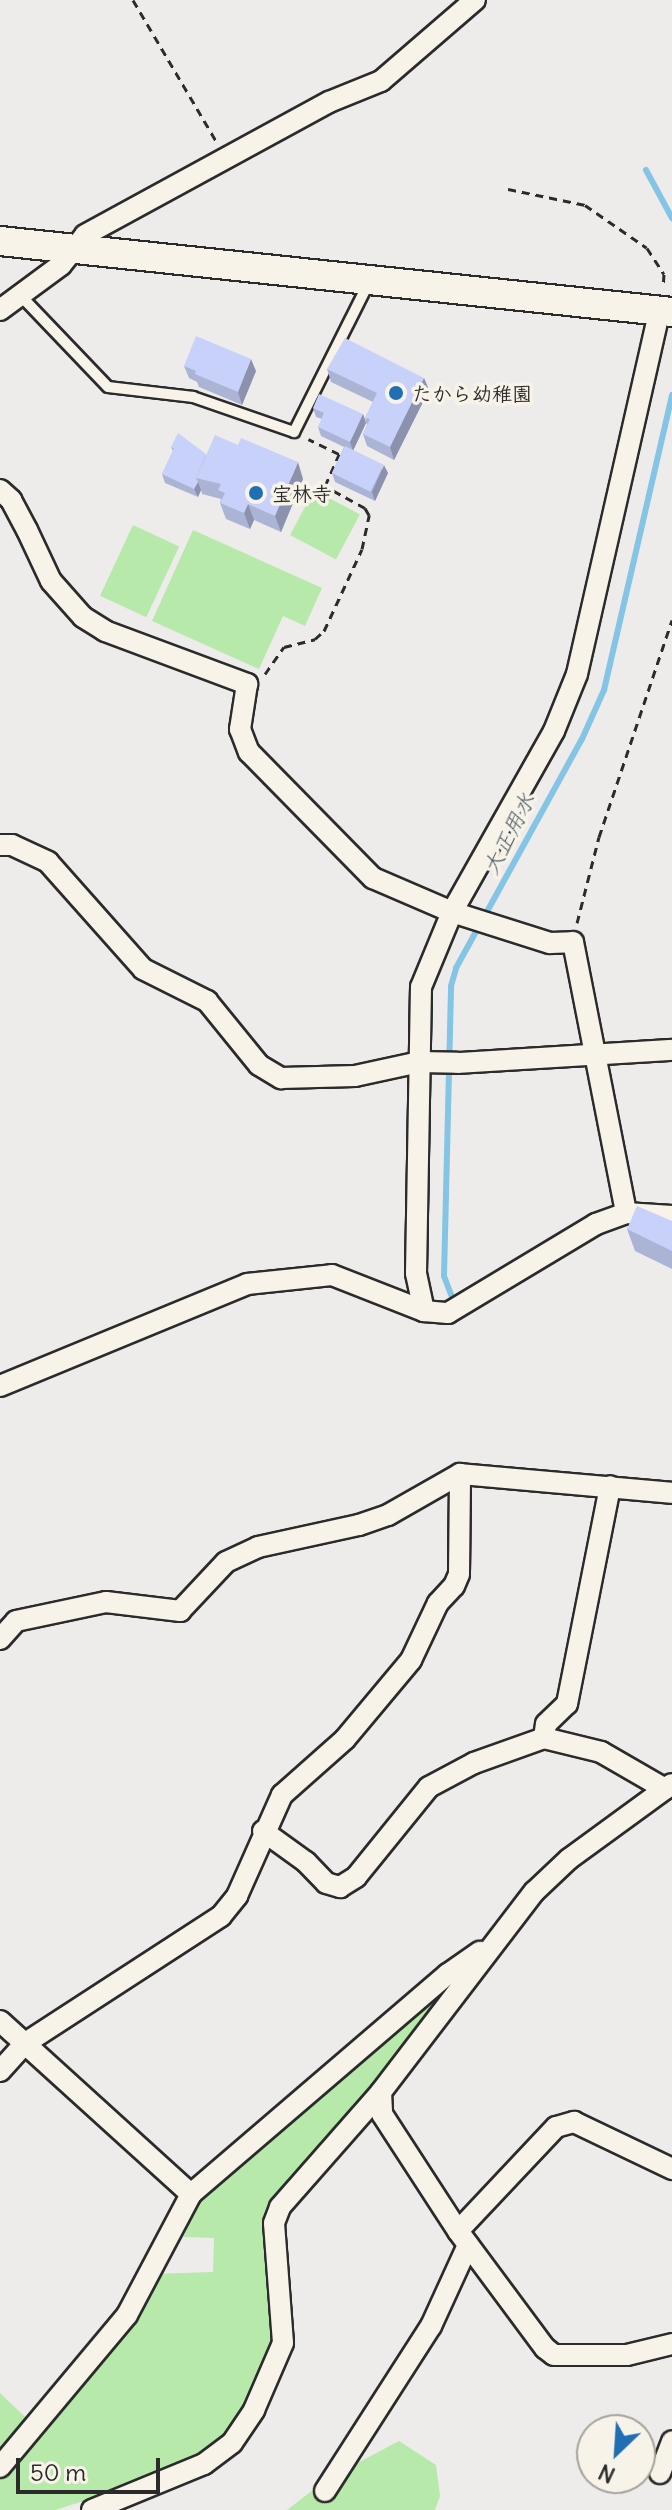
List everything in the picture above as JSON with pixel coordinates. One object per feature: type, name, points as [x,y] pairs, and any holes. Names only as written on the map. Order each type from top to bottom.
[{"type":"street","points":[[0,310],[61,265],[85,235],[329,102],[381,81],[475,0]]},
{"type":"street","points":[[0,241],[666,311],[577,674],[470,918],[421,987],[425,1063],[416,1273],[424,1311]]},
{"type":"street","points":[[0,490],[16,510],[51,581],[83,617],[105,631],[238,678],[247,684],[240,729],[249,752],[373,878],[470,918],[550,943],[573,942],[626,1213]]},
{"type":"street","points":[[0,845],[12,845],[48,862],[143,969],[207,1001],[259,1065],[281,1078],[355,1076],[425,1063],[672,1050]]},
{"type":"street","points":[[2,1382],[43,1372],[185,1307],[247,1284],[332,1275],[424,1311],[448,1313],[596,1224],[626,1213],[672,1216]]},
{"type":"street","points":[[0,2071],[24,2044],[221,1916],[237,1896],[263,1831],[282,1795],[345,1739],[411,1660],[438,1603],[454,1586],[459,1574],[460,1474]]},
{"type":"street","points":[[0,1639],[16,1621],[106,1602],[180,1611],[226,1562],[258,1547],[359,1525],[388,1515],[460,1474],[672,1493]]},
{"type":"street","points":[[544,1738],[546,1724],[567,1704],[610,1486]]},
{"type":"street","points":[[92,2510],[158,2486],[204,2464],[232,2443],[254,2410],[283,2343],[274,2223],[280,2207],[381,2092],[534,1892],[569,1859],[669,1787],[601,1752],[544,1738],[474,1763],[429,1787],[356,1877],[340,1887],[326,1883],[306,1862],[263,1831]]},
{"type":"street","points":[[0,2467],[127,2315],[191,2194],[448,1974],[500,1937]]},
{"type":"street","points":[[0,2021],[191,2194]]},
{"type":"street","points":[[381,2092],[382,2114],[463,2238],[545,2348],[554,2355],[627,2355],[672,2344]]},
{"type":"street","points":[[325,2491],[431,2326],[463,2238],[556,2127],[574,2122],[672,2169]]},
{"type":"street","points":[[660,2473],[672,2441]]},
{"type":"lane","points":[[20,295],[108,387],[193,397],[294,432],[370,280]]},
{"type":"path","points":[[133,0],[226,158]]},
{"type":"path","points":[[508,189],[585,205],[647,248],[664,274],[666,311]]},
{"type":"path","points":[[247,684],[262,679],[284,647],[315,639],[324,631],[362,549],[369,515],[365,508],[325,486],[339,454],[294,432]]},
{"type":"path","points":[[573,942],[599,837],[672,620]]},
{"type":"green space","points":[[314,490],[360,514],[336,559],[290,535]]},
{"type":"green space","points":[[133,525],[179,547],[146,617],[100,596]]},
{"type":"green space","points":[[193,530],[322,588],[305,626],[283,616],[259,669],[152,621]]},
{"type":"green space","points":[[451,1982],[374,2089],[268,2217],[264,2247],[276,2318],[274,2347],[248,2406],[228,2434],[200,2460],[154,2479],[55,2510],[0,2510],[0,2393],[43,2434],[123,2334],[154,2274],[213,2272],[214,2238],[183,2237],[204,2191]]},
{"type":"green space","points":[[399,2441],[436,2465],[440,2496],[435,2510],[287,2510],[327,2479]]},
{"type":"building","points":[[196,336],[251,359],[238,392],[195,374],[196,371],[184,366]]},
{"type":"building","points":[[345,338],[424,378],[390,447],[363,434],[370,419],[365,418],[377,393],[327,369]]},
{"type":"building","points":[[319,394],[363,414],[350,442],[318,427],[324,413],[313,408]]},
{"type":"building","points":[[178,433],[206,454],[194,489],[162,474]]},
{"type":"building","points":[[215,435],[238,445],[241,438],[298,462],[275,516],[248,504],[244,513],[220,503],[225,493],[218,490],[221,484],[196,478]]},
{"type":"building","points":[[345,446],[384,465],[370,492],[332,473]]},
{"type":"building","points":[[637,1206],[672,1221],[672,1251],[627,1229]]},
{"type":"waterway","name":"大正用水","points":[[646,170],[672,218]]},
{"type":"waterway","name":"大正用水","points":[[452,1297],[444,1276],[451,986],[456,968],[582,739],[604,690],[672,395]]},
{"type":"place","name":"たから幼稚園","points":[[396,393]]},
{"type":"place","name":"宝林寺","points":[[256,493]]}]
